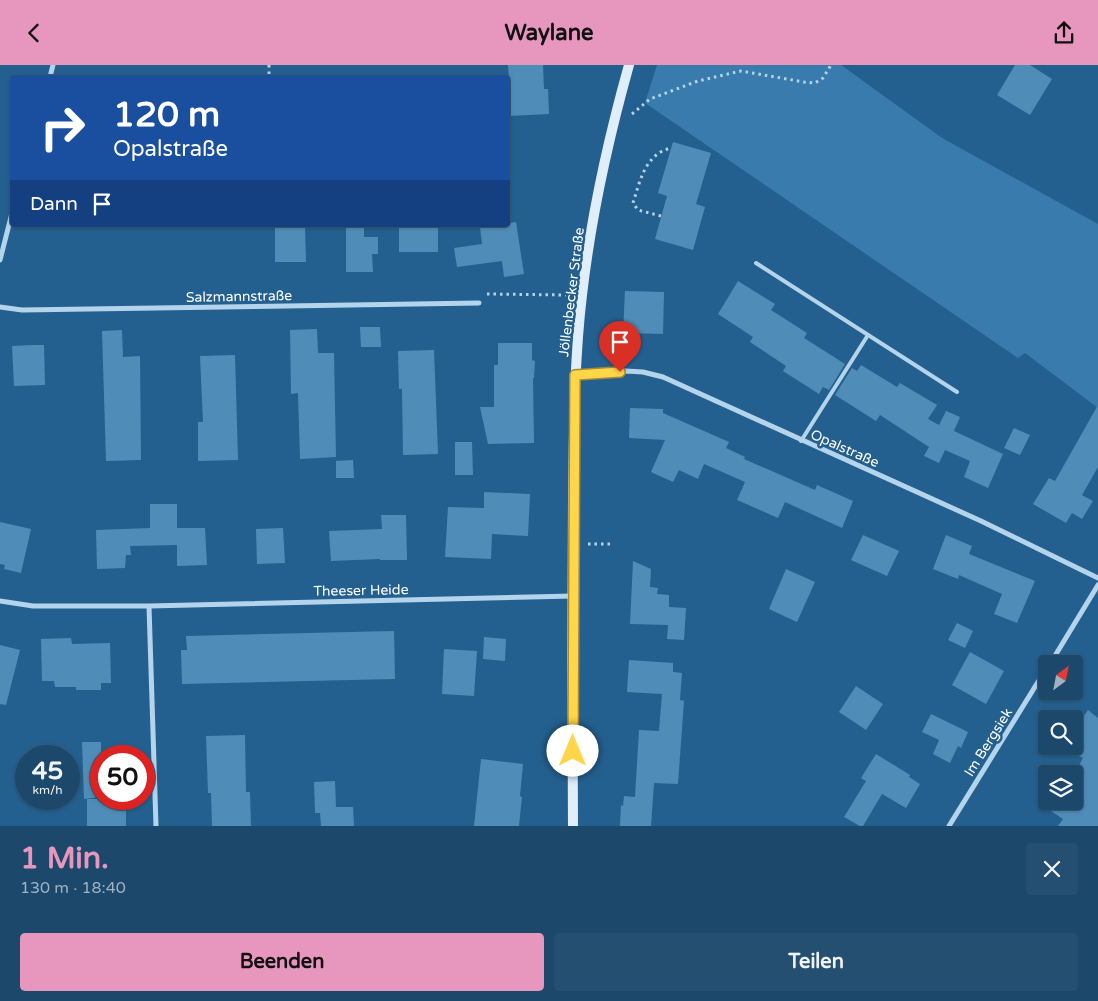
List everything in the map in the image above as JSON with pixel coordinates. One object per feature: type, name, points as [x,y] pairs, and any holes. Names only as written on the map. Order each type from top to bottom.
[{"type":"main road","name":"Jöllenbecker Straße","points":[[573,826],[575,375],[582,295],[594,217],[612,130],[630,65]]},
{"type":"street","points":[[0,260],[10,221]]},
{"type":"street","name":"Salzmannstraße","points":[[0,307],[22,310],[479,303]]},
{"type":"street","name":"Opalstraße","points":[[575,375],[626,371],[644,372],[663,377],[981,521],[1098,578]]},
{"type":"street","points":[[1055,655],[1098,585]]},
{"type":"street","name":"Theeser Heide","points":[[0,601],[33,606],[149,606],[573,596]]},
{"type":"street","points":[[149,606],[156,826]]},
{"type":"street","name":"Im Bergsiek","points":[[949,826],[1038,682]]},
{"type":"lane","points":[[756,263],[957,392]]},
{"type":"lane","points":[[801,441],[868,335]]},
{"type":"path","points":[[612,130],[650,99],[698,81],[741,71],[815,83],[823,78],[831,65]]},
{"type":"path","points":[[661,216],[638,210],[633,203],[648,163],[663,150],[671,148]]},
{"type":"path","points":[[479,303],[487,294],[582,295]]},
{"type":"path","points":[[573,543],[610,544]]},
{"type":"shaded area","points":[[657,65],[841,65],[942,138],[1098,224],[1098,408],[1025,353],[1018,358],[645,103]]},
{"type":"building","points":[[508,65],[543,65],[544,89],[548,89],[549,114],[510,116]]},
{"type":"building","points":[[1015,65],[1030,65],[1052,79],[1030,115],[997,95]]},
{"type":"building","points":[[673,142],[711,153],[696,204],[705,207],[693,250],[655,239],[667,196],[658,193]]},
{"type":"building","points":[[516,222],[524,274],[504,277],[502,261],[457,267],[454,248],[482,244],[480,227],[510,227],[510,223]]},
{"type":"building","points":[[275,227],[305,227],[306,262],[275,262]]},
{"type":"building","points":[[346,227],[364,227],[364,237],[378,237],[378,254],[372,254],[373,272],[346,272]]},
{"type":"building","points":[[399,227],[438,227],[438,252],[399,252]]},
{"type":"building","points":[[738,281],[775,304],[771,310],[807,333],[804,338],[845,364],[829,390],[823,387],[819,394],[783,371],[786,366],[750,342],[753,337],[718,314]]},
{"type":"building","points":[[625,291],[664,292],[663,334],[623,333]]},
{"type":"building","points":[[360,327],[380,327],[381,347],[361,347]]},
{"type":"building","points":[[317,329],[318,353],[334,353],[336,457],[300,459],[298,393],[291,394],[290,330]]},
{"type":"building","points":[[122,330],[123,357],[140,356],[141,460],[106,461],[102,331]]},
{"type":"building","points":[[498,343],[532,343],[532,360],[535,361],[533,378],[534,443],[488,444],[480,407],[494,407],[494,365],[498,365]]},
{"type":"building","points":[[44,345],[45,385],[14,386],[12,346]]},
{"type":"building","points":[[434,350],[438,454],[403,455],[402,389],[399,389],[398,351]]},
{"type":"building","points":[[235,355],[238,460],[198,461],[198,422],[203,422],[200,356]]},
{"type":"building","points":[[861,365],[897,387],[900,383],[937,405],[928,419],[939,425],[946,411],[960,417],[954,431],[1003,454],[988,488],[964,477],[970,461],[945,450],[939,463],[924,456],[929,447],[880,415],[876,421],[835,395],[852,368],[857,371]]},
{"type":"building","points":[[1098,405],[1098,467],[1082,495],[1093,501],[1082,519],[1072,513],[1066,523],[1033,504],[1049,478],[1055,481]]},
{"type":"building","points":[[630,408],[663,409],[663,413],[729,442],[726,448],[745,457],[744,459],[815,490],[817,485],[853,501],[842,528],[785,502],[778,518],[737,500],[745,482],[704,464],[698,479],[679,470],[673,482],[651,472],[665,440],[629,438]]},
{"type":"building","points":[[1014,428],[1030,435],[1020,455],[1004,448]]},
{"type":"building","points":[[455,442],[472,442],[473,475],[455,475]]},
{"type":"building","points":[[353,460],[354,478],[336,478],[336,461]]},
{"type":"building","points":[[484,492],[530,494],[528,536],[492,534],[491,559],[445,557],[448,507],[484,508]]},
{"type":"building","points":[[150,504],[177,504],[177,528],[205,528],[207,565],[177,566],[177,545],[130,546],[131,555],[126,555],[125,568],[97,569],[96,530],[150,528]]},
{"type":"building","points":[[381,515],[406,515],[407,560],[331,561],[329,531],[382,529]]},
{"type":"building","points":[[0,522],[31,529],[21,573],[4,569],[5,565],[0,564]]},
{"type":"building","points":[[283,528],[285,563],[257,564],[256,529]]},
{"type":"building","points":[[863,535],[899,551],[887,576],[851,560]]},
{"type":"building","points":[[946,535],[972,546],[969,554],[1035,581],[1017,623],[994,614],[1002,594],[959,575],[958,579],[933,569]]},
{"type":"building","points":[[633,561],[651,569],[650,587],[658,588],[657,594],[669,595],[669,607],[686,608],[684,640],[667,639],[668,625],[630,624]]},
{"type":"building","points":[[786,569],[815,582],[797,622],[769,609]]},
{"type":"building","points":[[957,623],[973,631],[965,648],[948,640]]},
{"type":"building","points":[[394,631],[395,679],[182,684],[181,650],[187,650],[186,636]]},
{"type":"building","points":[[484,637],[506,639],[505,661],[483,659]]},
{"type":"building","points":[[71,638],[72,644],[110,643],[111,683],[101,683],[101,690],[76,690],[76,687],[55,687],[54,681],[42,681],[41,639]]},
{"type":"building","points":[[0,645],[20,650],[6,705],[0,704]]},
{"type":"building","points":[[444,649],[477,651],[474,696],[442,694]]},
{"type":"building","points":[[970,652],[1004,671],[986,704],[952,685]]},
{"type":"building","points":[[629,660],[673,663],[673,672],[682,673],[680,700],[684,701],[678,784],[654,783],[651,826],[620,826],[621,805],[623,806],[624,796],[635,797],[639,730],[659,731],[662,694],[627,692]]},
{"type":"building","points":[[856,686],[883,704],[866,730],[839,712]]},
{"type":"building","points":[[1088,710],[1098,718],[1098,826],[1058,826],[1063,819],[1050,810],[1083,810],[1083,765],[1079,765],[1083,758],[1077,755],[1083,755],[1083,717]]},
{"type":"building","points":[[931,714],[968,732],[961,748],[958,746],[950,763],[933,754],[939,740],[922,732]]},
{"type":"building","points":[[245,735],[246,792],[250,792],[251,826],[212,826],[211,793],[208,793],[206,736]]},
{"type":"building","points":[[82,742],[101,742],[101,745],[90,745],[90,798],[84,799]]},
{"type":"building","points":[[876,754],[910,775],[909,777],[920,784],[906,808],[882,794],[863,826],[860,826],[844,817],[866,781],[861,778]]},
{"type":"building","points":[[481,759],[523,764],[519,826],[474,826]]},
{"type":"building","points":[[335,781],[336,807],[353,807],[354,826],[321,826],[320,813],[315,813],[314,782]]},
{"type":"building","points":[[87,799],[90,799],[90,810],[126,810],[126,826],[87,826]]},
{"type":"route","points":[[573,751],[575,375],[620,372]]}]
